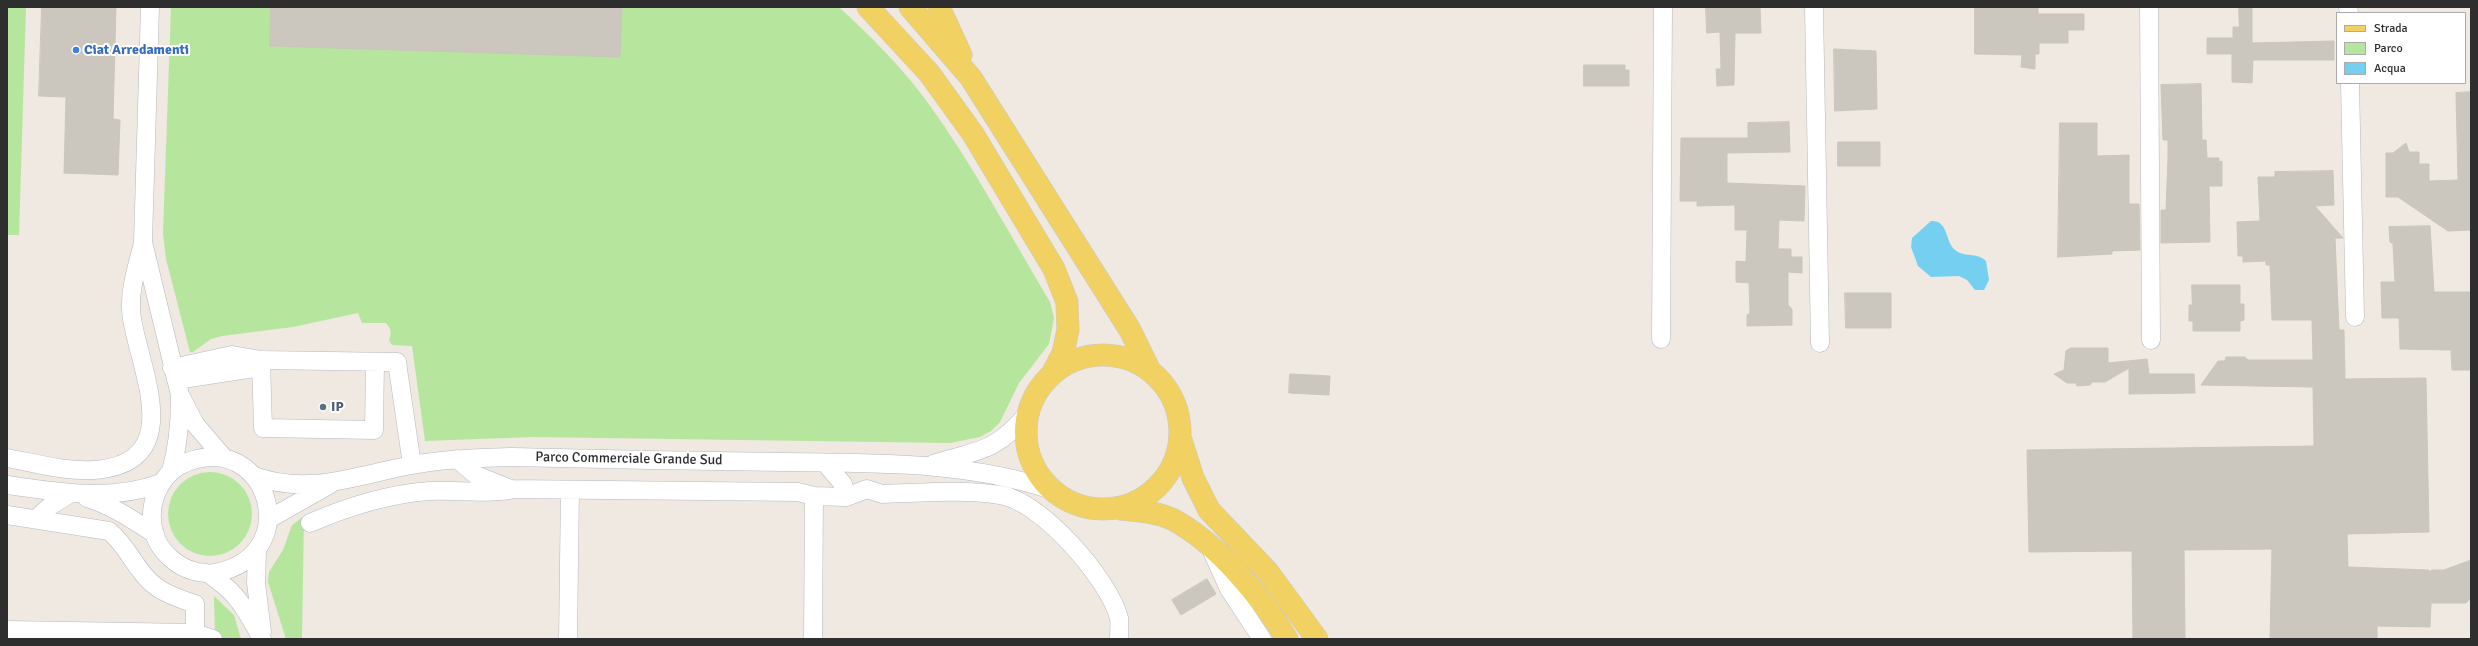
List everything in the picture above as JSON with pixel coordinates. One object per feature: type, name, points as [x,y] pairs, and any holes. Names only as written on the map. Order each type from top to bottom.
[{"type":"main road","points":[[868,7],[929,73],[969,128],[1054,269],[1067,302],[1068,330],[1063,353],[1052,374],[1037,392],[1028,413],[1026,434],[1029,455],[1038,474],[1052,490],[1071,502],[1093,509],[1150,512],[1174,520],[1210,546],[1249,585],[1287,639]]},
{"type":"main road","points":[[910,7],[971,78]]},
{"type":"main road","points":[[939,7],[971,78],[1130,330],[1149,369]]},
{"type":"main road","points":[[1052,374],[1074,360],[1100,355],[1126,358],[1149,369],[1164,383],[1174,401],[1180,420],[1181,440],[1193,478],[1209,510],[1268,572],[1317,639]]},
{"type":"main road","points":[[1115,509],[1140,501],[1160,486],[1174,464],[1181,440]]},
{"type":"street","points":[[7,458],[74,469],[99,470],[111,468],[130,460],[145,444],[152,425],[152,402],[132,317],[133,281],[143,242],[150,7]]},
{"type":"street","points":[[1661,339],[1663,7]]},
{"type":"street","points":[[1814,7],[1820,343]]},
{"type":"street","points":[[2149,7],[2151,340]]},
{"type":"street","points":[[2350,84],[2355,317]]},
{"type":"street","points":[[143,242],[176,381],[180,426],[176,452],[166,477],[153,499],[151,517],[155,534],[160,547],[181,566],[208,574],[227,588],[248,613],[262,639]]},
{"type":"street","points":[[261,364],[263,428],[374,430],[375,362]]},
{"type":"street","points":[[176,381],[261,364],[397,362],[412,464]]},
{"type":"street","points":[[176,381],[195,424],[224,458]]},
{"type":"street","name":"Parco Commerciale Grande Sud","points":[[929,465],[986,449],[1011,434],[1028,413]]},
{"type":"street","points":[[7,485],[71,493],[112,494],[143,490],[166,477],[187,461],[205,456],[224,458],[240,465],[254,476],[265,496],[269,520],[265,536],[257,550],[238,566],[226,571],[208,574]]},
{"type":"street","name":"Parco Commerciale Grande Sud","points":[[254,476],[274,483],[332,483],[412,464],[457,459],[512,457],[866,463],[929,465],[1000,476],[1052,490]]},
{"type":"street","points":[[457,459],[476,475],[511,490]]},
{"type":"street","points":[[825,463],[843,484],[846,497]]},
{"type":"street","points":[[866,463],[866,489]]},
{"type":"street","name":"Parco Commerciale Grande Sud","points":[[269,520],[332,483]]},
{"type":"street","points":[[310,522],[333,513],[390,497],[428,492],[471,490],[492,493],[511,490],[798,492],[814,496],[846,497],[866,489],[882,494],[1000,494],[1012,498],[1060,531],[1096,575],[1119,618],[1119,639]]},
{"type":"street","points":[[568,639],[570,490]]},
{"type":"street","points":[[36,519],[50,506],[71,493]]},
{"type":"street","points":[[71,493],[104,504],[155,534]]},
{"type":"street","points":[[812,639],[814,496]]},
{"type":"street","points":[[7,515],[109,531],[117,537],[143,574],[158,588],[195,604],[195,633]]},
{"type":"street","points":[[1210,546],[1229,589],[1262,639]]},
{"type":"street","points":[[257,550],[256,583],[262,639]]},
{"type":"street","points":[[7,630],[195,633],[213,639]]},
{"type":"green space","points":[[7,7],[26,7],[19,235],[7,235]]},
{"type":"green space","points":[[171,7],[839,7],[908,77],[945,127],[976,176],[1050,302],[1054,318],[1049,344],[1019,383],[1000,422],[991,431],[980,437],[950,443],[533,437],[425,441],[412,346],[392,345],[389,340],[389,327],[386,323],[362,323],[358,313],[293,327],[222,336],[211,339],[193,352],[190,352],[166,259],[163,233]]},
{"type":"green space","points":[[210,472],[226,475],[240,484],[249,498],[252,514],[249,530],[240,544],[226,553],[210,556],[194,553],[180,544],[171,530],[168,514],[171,498],[180,484],[194,475]]},
{"type":"green space","points":[[304,516],[302,639],[286,639],[268,582],[269,572],[283,550],[292,525]]},
{"type":"green space","points":[[214,596],[234,615],[241,639],[215,639]]},
{"type":"water","points":[[1931,221],[1940,224],[1943,227],[1951,245],[1958,252],[1982,258],[1986,261],[1989,280],[1984,290],[1975,290],[1967,280],[1959,276],[1931,277],[1918,266],[1911,247],[1912,238]]},
{"type":"building","points":[[42,7],[116,7],[113,119],[120,120],[118,175],[64,173],[66,97],[39,96]]},
{"type":"building","points":[[271,7],[622,7],[620,57],[270,46]]},
{"type":"building","points":[[1706,7],[1760,7],[1761,33],[1735,33],[1734,85],[1717,86],[1716,69],[1721,69],[1720,32],[1707,33]]},
{"type":"building","points":[[1975,7],[2038,7],[2038,14],[2084,14],[2084,30],[2068,30],[2068,43],[2039,43],[2039,54],[2035,54],[2035,69],[2021,67],[2022,55],[1975,54]]},
{"type":"building","points":[[2239,7],[2252,7],[2252,43],[2334,41],[2334,60],[2253,60],[2252,83],[2232,82],[2232,54],[2207,54],[2207,38],[2233,38],[2233,27],[2239,27]]},
{"type":"building","points":[[1834,49],[1876,51],[1877,109],[1835,111]]},
{"type":"building","points":[[1584,65],[1625,65],[1625,70],[1629,70],[1629,86],[1584,86]]},
{"type":"building","points":[[2201,84],[2202,140],[2206,140],[2207,158],[2219,158],[2219,162],[2222,161],[2222,186],[2209,186],[2210,242],[2161,243],[2161,210],[2166,210],[2168,140],[2163,140],[2161,85]]},
{"type":"building","points":[[2471,92],[2471,230],[2448,231],[2398,197],[2386,197],[2386,153],[2393,153],[2406,143],[2409,152],[2419,152],[2419,164],[2429,164],[2429,181],[2458,180],[2456,93]]},
{"type":"building","points":[[1789,122],[1790,152],[1727,153],[1727,183],[1805,186],[1804,221],[1779,220],[1778,249],[1791,249],[1791,257],[1802,257],[1802,273],[1788,272],[1788,305],[1792,309],[1792,325],[1747,326],[1747,315],[1750,313],[1749,283],[1736,282],[1736,261],[1746,262],[1747,230],[1735,230],[1735,205],[1697,206],[1697,201],[1680,201],[1681,138],[1748,138],[1748,123]]},
{"type":"building","points":[[2060,123],[2097,123],[2097,156],[2129,155],[2129,204],[2139,204],[2140,250],[2112,251],[2112,254],[2058,257]]},
{"type":"building","points":[[1838,142],[1880,142],[1880,166],[1838,166]]},
{"type":"building","points":[[2333,171],[2334,205],[2315,206],[2343,238],[2335,238],[2339,330],[2344,330],[2345,379],[2426,378],[2429,532],[2347,534],[2348,567],[2429,570],[2429,572],[2432,570],[2444,570],[2471,560],[2471,598],[2466,603],[2431,603],[2430,627],[2377,626],[2377,639],[2270,639],[2272,549],[2184,550],[2185,639],[2133,639],[2132,551],[2029,552],[2027,450],[2314,446],[2313,387],[2201,385],[2218,361],[2225,361],[2226,357],[2245,357],[2248,360],[2313,360],[2312,320],[2272,320],[2270,265],[2266,265],[2266,261],[2243,262],[2243,256],[2238,256],[2237,222],[2260,221],[2258,177],[2275,177],[2275,172]]},
{"type":"building","points":[[2430,226],[2434,292],[2471,292],[2471,370],[2452,370],[2451,350],[2400,349],[2399,318],[2382,318],[2381,282],[2395,282],[2393,244],[2390,242],[2389,227]]},
{"type":"building","points":[[2192,285],[2240,285],[2240,304],[2244,304],[2244,320],[2240,321],[2240,331],[2193,331],[2193,321],[2189,321],[2189,305],[2192,305]]},
{"type":"building","points":[[1845,293],[1891,293],[1891,328],[1846,328]]},
{"type":"building","points":[[2071,348],[2108,348],[2108,363],[2147,359],[2149,374],[2194,374],[2195,393],[2129,394],[2129,368],[2105,382],[2092,382],[2090,385],[2077,386],[2076,383],[2067,383],[2054,374],[2064,370],[2066,351]]},
{"type":"building","points":[[1290,374],[1330,376],[1329,395],[1289,393]]},
{"type":"building","points":[[1207,579],[1216,594],[1181,615],[1172,600]]},
{"type":"place","name":"Ciat Arredamenti","points":[[76,50]]},
{"type":"place","name":"IP","points":[[323,407]]}]
